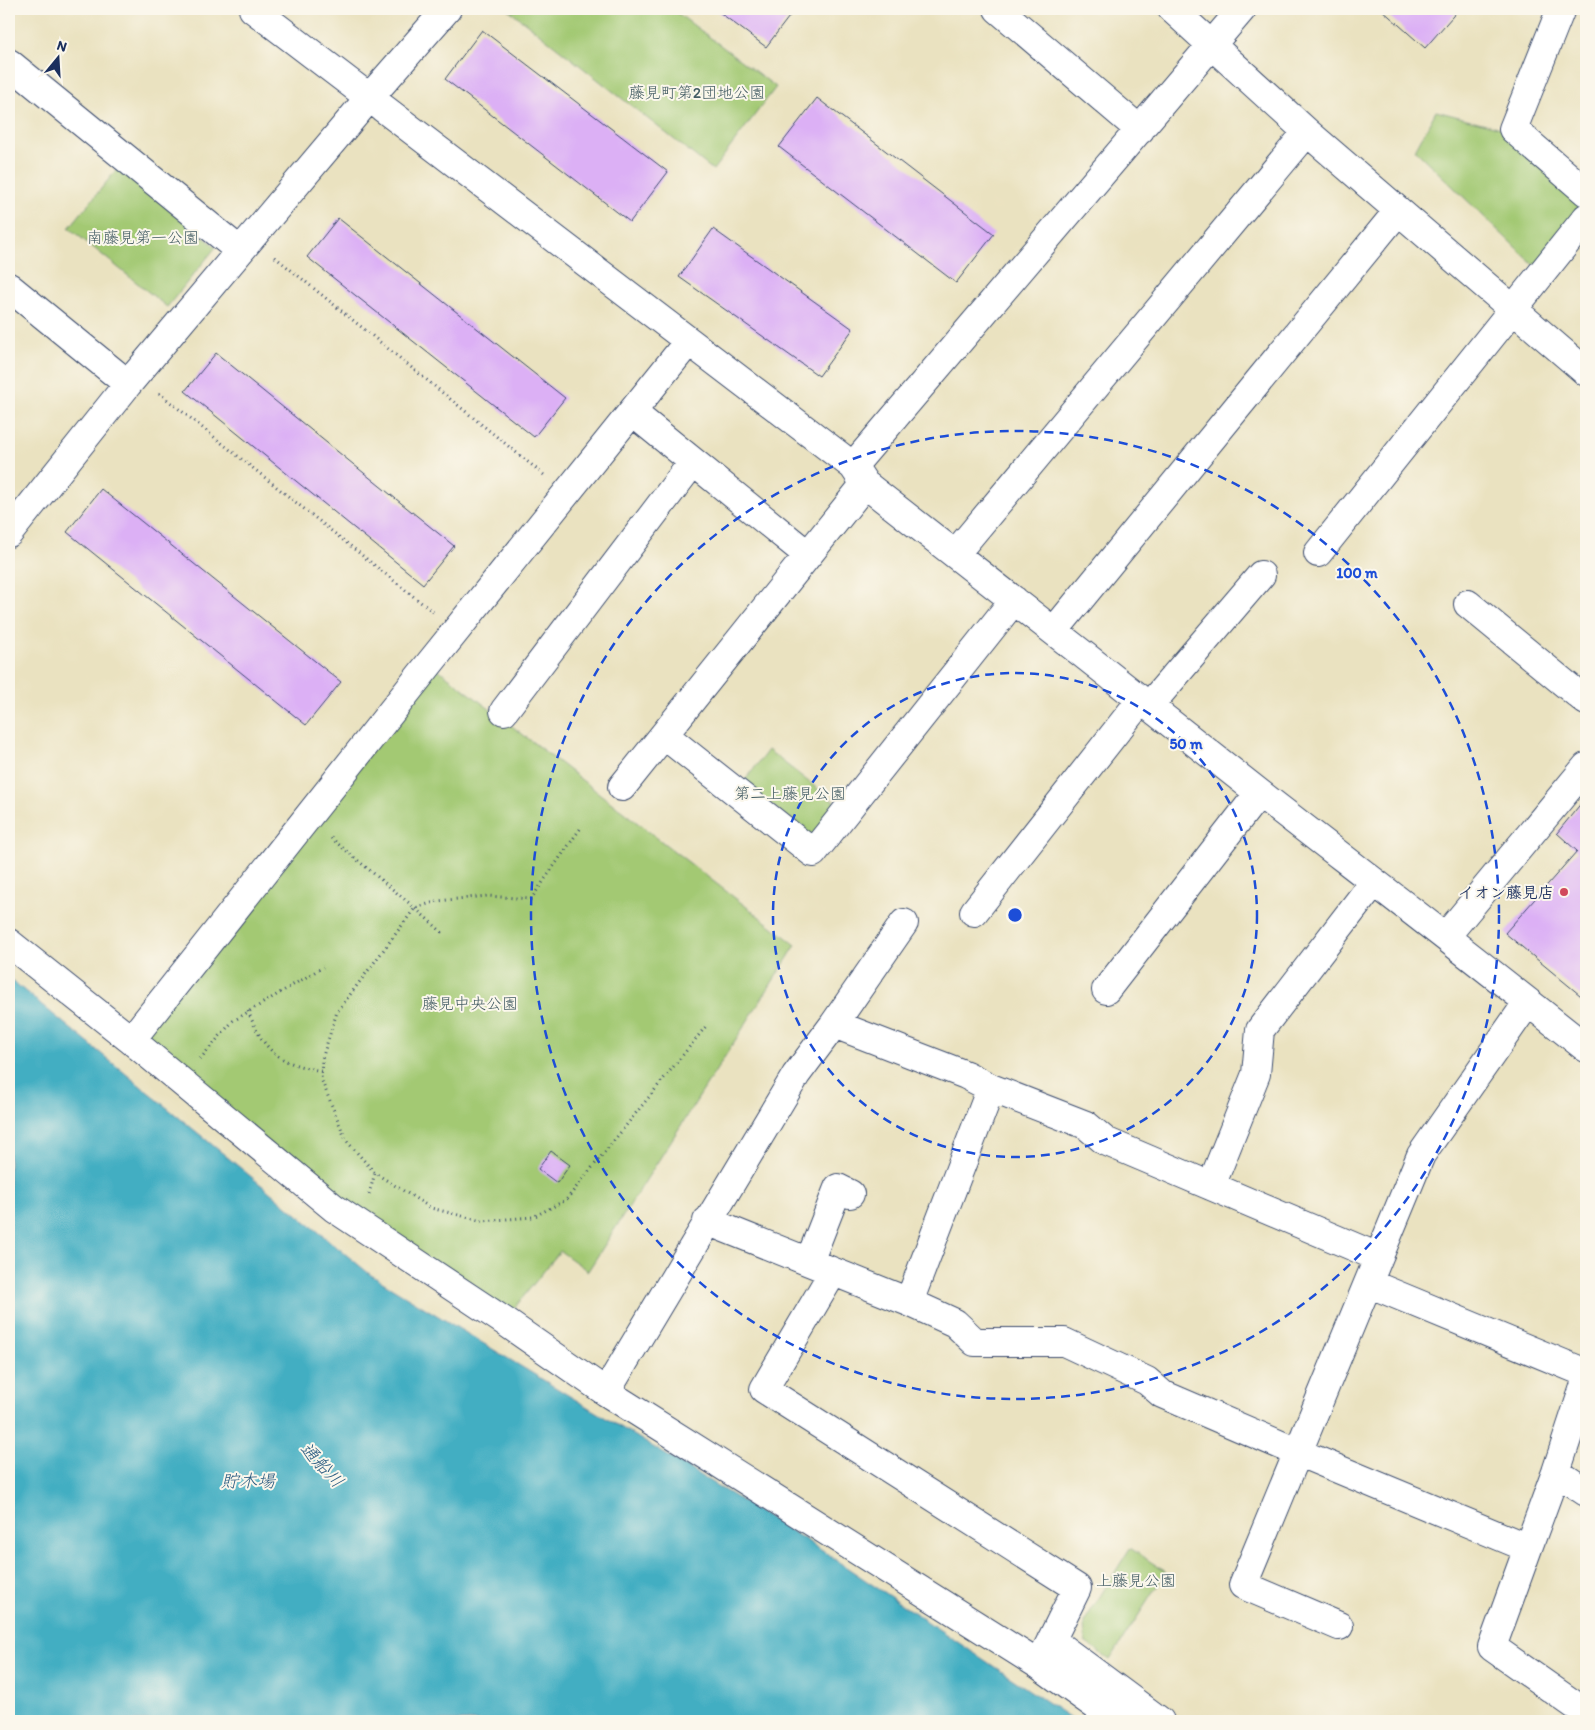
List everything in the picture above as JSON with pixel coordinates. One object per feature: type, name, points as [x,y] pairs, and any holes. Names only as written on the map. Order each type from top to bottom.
[{"type":"street","points":[[254,9],[859,475],[955,554],[1374,882],[1446,936],[1586,1048]]},
{"type":"street","points":[[13,521],[245,244],[447,9]]},
{"type":"street","points":[[998,9],[1140,130]]},
{"type":"street","points":[[1172,9],[1307,132],[1586,372]]},
{"type":"street","points":[[622,787],[808,555],[859,475],[1140,130],[1242,9]]},
{"type":"street","points":[[1561,9],[1513,129],[1586,192]]},
{"type":"street","points":[[9,63],[245,244]]},
{"type":"street","points":[[955,554],[1307,132]]},
{"type":"street","points":[[1054,631],[1398,211]]},
{"type":"street","points":[[1318,553],[1586,218]]},
{"type":"street","points":[[9,287],[132,379]]},
{"type":"street","points":[[131,1040],[456,630],[688,342]]},
{"type":"street","points":[[632,412],[808,555]]},
{"type":"street","points":[[504,711],[694,462]]},
{"type":"street","points":[[974,912],[1145,703],[1261,575]]},
{"type":"street","points":[[664,735],[813,853],[1014,600]]},
{"type":"street","points":[[1468,604],[1586,701]]},
{"type":"street","points":[[1446,936],[1586,767]]},
{"type":"street","points":[[1106,990],[1260,793]]},
{"type":"street","points":[[1212,1186],[1256,1074],[1260,1030],[1374,882]]},
{"type":"street","points":[[606,1392],[796,1075],[904,924]]},
{"type":"street","points":[[9,943],[131,1040],[334,1208],[504,1321],[606,1392],[1039,1665],[1117,1721]]},
{"type":"street","points":[[1339,1626],[1243,1585],[1421,1155],[1528,1002]]},
{"type":"street","points":[[834,1024],[966,1075],[991,1088],[1086,1124],[1105,1141],[1378,1256]]},
{"type":"street","points":[[909,1302],[991,1088]]},
{"type":"street","points":[[850,1194],[838,1188],[821,1267],[764,1389],[1077,1588],[1039,1665]]},
{"type":"street","points":[[707,1221],[909,1302],[955,1323],[975,1342],[1064,1342],[1147,1380],[1162,1394],[1528,1548]]},
{"type":"street","points":[[1368,1283],[1586,1373]]},
{"type":"street","points":[[1586,1381],[1556,1472],[1492,1647],[1586,1713]]},
{"type":"street","points":[[1556,1472],[1586,1492]]},
{"type":"street","points":[[1052,1640],[1160,1721]]},
{"type":"path","points":[[245,244],[566,493]]},
{"type":"path","points":[[132,379],[456,630]]},
{"type":"path","points":[[307,818],[416,908],[443,933]]},
{"type":"path","points":[[580,829],[531,899],[487,896],[438,901],[416,908],[337,1012],[322,1059],[321,1079],[346,1140],[375,1173],[430,1208],[482,1221],[534,1217],[566,1200],[706,1025]]},
{"type":"path","points":[[181,1082],[232,1021],[323,967]]},
{"type":"path","points":[[248,1012],[267,1048],[279,1058],[301,1067],[322,1071]]},
{"type":"green space","name":"藤見町第2団地公園","points":[[508,9],[672,9],[776,87],[713,170]]},
{"type":"green space","points":[[1436,111],[1505,129],[1586,201],[1536,267],[1415,150]]},
{"type":"green space","name":"南藤見第一公園","points":[[118,168],[216,247],[167,307],[69,228]]},
{"type":"green space","name":"藤見中央公園","points":[[430,663],[796,945],[588,1271],[560,1251],[504,1321],[131,1040]]},
{"type":"green space","name":"第二上藤見公園","points":[[768,750],[837,804],[812,836],[743,783]]},
{"type":"green space","name":"上藤見公園","points":[[1130,1548],[1166,1572],[1110,1660],[1085,1642],[1084,1622]]},
{"type":"water","name":"貯木場","points":[[9,978],[371,1275],[806,1540],[1075,1721],[9,1721]]},
{"type":"building","points":[[715,9],[795,9],[766,47]]},
{"type":"building","points":[[1381,9],[1459,9],[1425,48]]},
{"type":"building","points":[[482,30],[668,172],[630,222],[445,79]]},
{"type":"building","points":[[817,98],[994,234],[956,283],[779,147]]},
{"type":"building","points":[[338,218],[565,398],[534,437],[307,257]]},
{"type":"building","points":[[713,229],[853,329],[819,376],[679,277]]},
{"type":"building","points":[[216,353],[454,546],[423,584],[185,391]]},
{"type":"building","points":[[101,489],[341,682],[306,725],[67,532]]},
{"type":"building","name":"イオン藤見店","points":[[1583,801],[1586,804],[1586,1000],[1505,933],[1577,851],[1557,833]]},
{"type":"building","points":[[551,1151],[570,1165],[557,1183],[538,1169]]},
{"type":"place","name":"イオン藤見店","points":[[1564,892]]},
{"type":"water label","name":"通船川","points":[[322,1465]]}]
